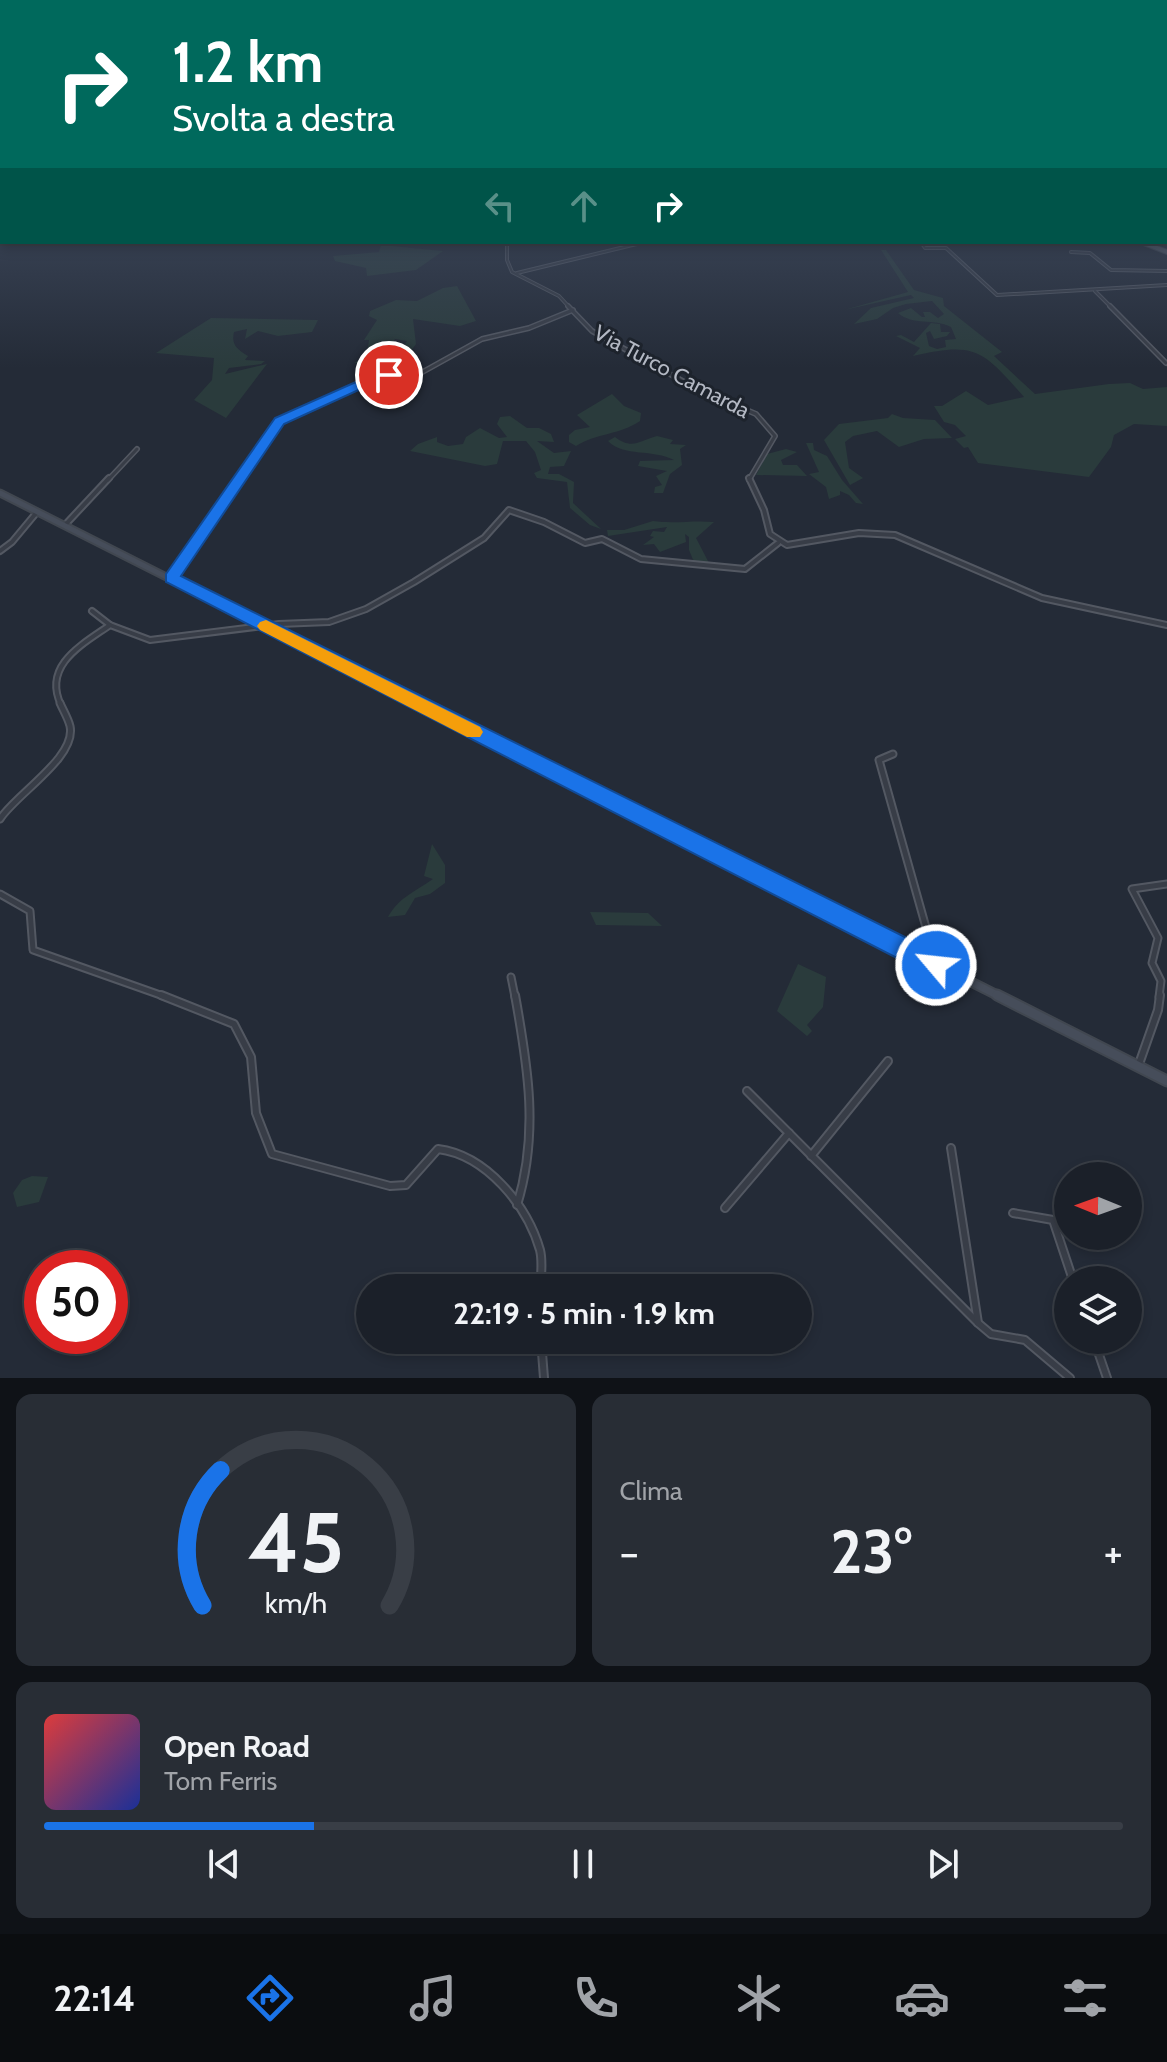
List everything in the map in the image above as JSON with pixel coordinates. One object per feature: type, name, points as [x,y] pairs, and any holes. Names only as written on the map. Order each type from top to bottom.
[{"type":"main road","points":[[1146,244],[1167,252]]},
{"type":"main road","points":[[0,493],[1167,1081]]},
{"type":"street","points":[[507,244],[507,260],[515,273],[637,244]]},
{"type":"street","points":[[922,244],[925,248],[946,248],[997,295],[1167,285]]},
{"type":"street","points":[[1071,252],[1090,253],[1111,270],[1167,271]]},
{"type":"street","name":"Via Turco Camarda","points":[[515,273],[546,287],[592,331],[697,389],[759,417],[775,436],[748,479],[763,505],[766,529],[778,543]]},
{"type":"street","points":[[1093,289],[1166,363]]},
{"type":"street","points":[[172,578],[279,421],[371,380],[389,375],[419,374],[482,339],[529,328],[573,310]]},
{"type":"street","points":[[65,525],[137,449]]},
{"type":"street","points":[[92,611],[110,625],[150,640],[329,622],[366,609],[484,538],[509,510],[544,522],[585,543],[602,539],[641,559],[745,569],[778,543],[787,545],[859,533],[895,535],[1042,598],[1167,625]]},
{"type":"street","points":[[0,551],[12,542],[37,511]]},
{"type":"street","points":[[0,819],[3,807],[36,783],[66,748],[71,737],[71,723],[53,692],[53,684],[63,662],[110,625]]},
{"type":"street","points":[[893,754],[879,760],[936,965]]},
{"type":"street","points":[[1139,1066],[1158,1010],[1164,980],[1152,963],[1158,938],[1132,889],[1167,884]]},
{"type":"street","points":[[0,894],[30,911],[33,950],[110,975],[234,1024],[251,1057],[256,1113],[272,1154],[390,1186],[406,1185],[438,1149],[460,1151],[477,1162],[517,1205],[541,1253],[540,1274]]},
{"type":"street","points":[[511,977],[533,1108],[526,1183],[517,1205]]},
{"type":"street","points":[[811,1156],[888,1061]]},
{"type":"street","points":[[747,1091],[978,1323],[991,1334],[1025,1340],[1070,1378]]},
{"type":"street","points":[[725,1208],[789,1133]]},
{"type":"street","points":[[951,1148],[965,1222],[978,1323]]},
{"type":"street","points":[[1013,1213],[1053,1220],[1068,1266]]},
{"type":"street","points":[[542,1354],[544,1378]]},
{"type":"street","points":[[1099,1354],[1107,1378]]},
{"type":"shaded area","points":[[381,245],[443,251],[416,270],[367,276],[366,268],[335,261],[333,256],[379,252]]},
{"type":"shaded area","points":[[881,250],[886,250],[914,290],[943,298],[944,306],[1002,352],[994,356],[1035,394],[1109,384],[1130,383],[1143,389],[1167,387],[1167,426],[1134,424],[1114,435],[1111,447],[1089,477],[978,463],[968,447],[964,448],[955,439],[966,436],[955,425],[944,422],[934,406],[942,406],[966,391],[988,405],[1024,397],[998,369],[977,354],[952,350],[913,356],[920,348],[896,336],[901,335],[914,342],[931,323],[940,324],[941,332],[950,332],[947,336],[934,339],[930,331],[926,333],[929,346],[937,349],[946,347],[945,340],[956,339],[951,327],[937,323],[910,319],[898,313],[911,308],[922,317],[925,317],[923,312],[930,312],[938,318],[944,314],[932,301],[906,304],[893,308],[877,319],[854,324],[871,308],[914,298],[911,295],[844,310],[908,292]]},
{"type":"shaded area","points":[[457,286],[476,321],[460,326],[413,319],[416,344],[405,359],[370,366],[354,363],[366,356],[402,349],[407,341],[395,339],[389,349],[367,353],[369,340],[364,340],[377,320],[369,316],[370,311],[396,300],[417,301],[443,288]]},
{"type":"shaded area","points":[[211,318],[318,320],[312,332],[278,336],[258,331],[245,339],[247,329],[234,332],[236,346],[248,356],[245,360],[265,361],[229,368],[225,374],[267,364],[226,418],[194,400],[212,380],[214,358],[156,353]]},
{"type":"shaded area","points":[[612,394],[624,406],[641,413],[640,421],[576,446],[569,442],[569,435],[575,430],[590,427],[577,415]]},
{"type":"shaded area","points":[[892,414],[903,418],[935,420],[952,438],[924,439],[899,447],[877,431],[853,436],[845,442],[849,468],[863,478],[850,485],[824,440],[839,424],[888,418]]},
{"type":"shaded area","points":[[510,416],[527,428],[539,428],[551,434],[554,442],[537,441],[554,453],[571,451],[564,466],[550,467],[548,474],[559,474],[574,482],[573,503],[601,529],[590,525],[570,508],[567,482],[537,478],[534,473],[541,470],[535,452],[526,441],[503,441],[497,464],[485,466],[410,451],[418,444],[437,437],[437,442],[448,446],[463,444],[466,437],[480,428],[499,438],[507,437],[497,424],[500,417]]},
{"type":"shaded area","points":[[657,436],[673,440],[670,444],[686,445],[680,449],[682,465],[670,474],[663,493],[654,493],[655,487],[662,485],[656,476],[667,471],[638,466],[640,461],[674,460],[622,449],[608,441],[615,437],[626,443],[636,443]]},
{"type":"shaded area","points":[[806,443],[813,443],[814,450],[827,456],[863,504],[856,503],[840,491],[840,495],[829,499],[826,487],[809,474],[819,472]]},
{"type":"shaded area","points":[[786,449],[797,452],[781,460],[783,465],[797,465],[807,476],[756,475],[767,454]]},
{"type":"shaded area","points":[[653,521],[714,522],[696,538],[709,563],[694,562],[689,550],[689,537],[685,534],[686,542],[660,552],[654,544],[643,545],[654,537],[650,536],[653,531],[664,532],[667,527],[608,536],[607,530],[624,530]]},
{"type":"shaded area","points":[[432,844],[445,865],[445,883],[430,894],[415,898],[405,915],[388,917],[402,900],[433,879],[424,876]]},
{"type":"shaded area","points":[[590,912],[648,913],[662,926],[596,925]]},
{"type":"shaded area","points":[[798,964],[826,977],[823,1007],[807,1025],[812,1031],[807,1036],[777,1011]]},
{"type":"shaded area","points":[[32,1176],[48,1177],[39,1202],[17,1207],[13,1193],[22,1180]]},
{"type":"slow traffic","points":[[266,626],[473,732]]},
{"type":"route","points":[[389,375],[279,421],[172,578],[936,965]]}]
